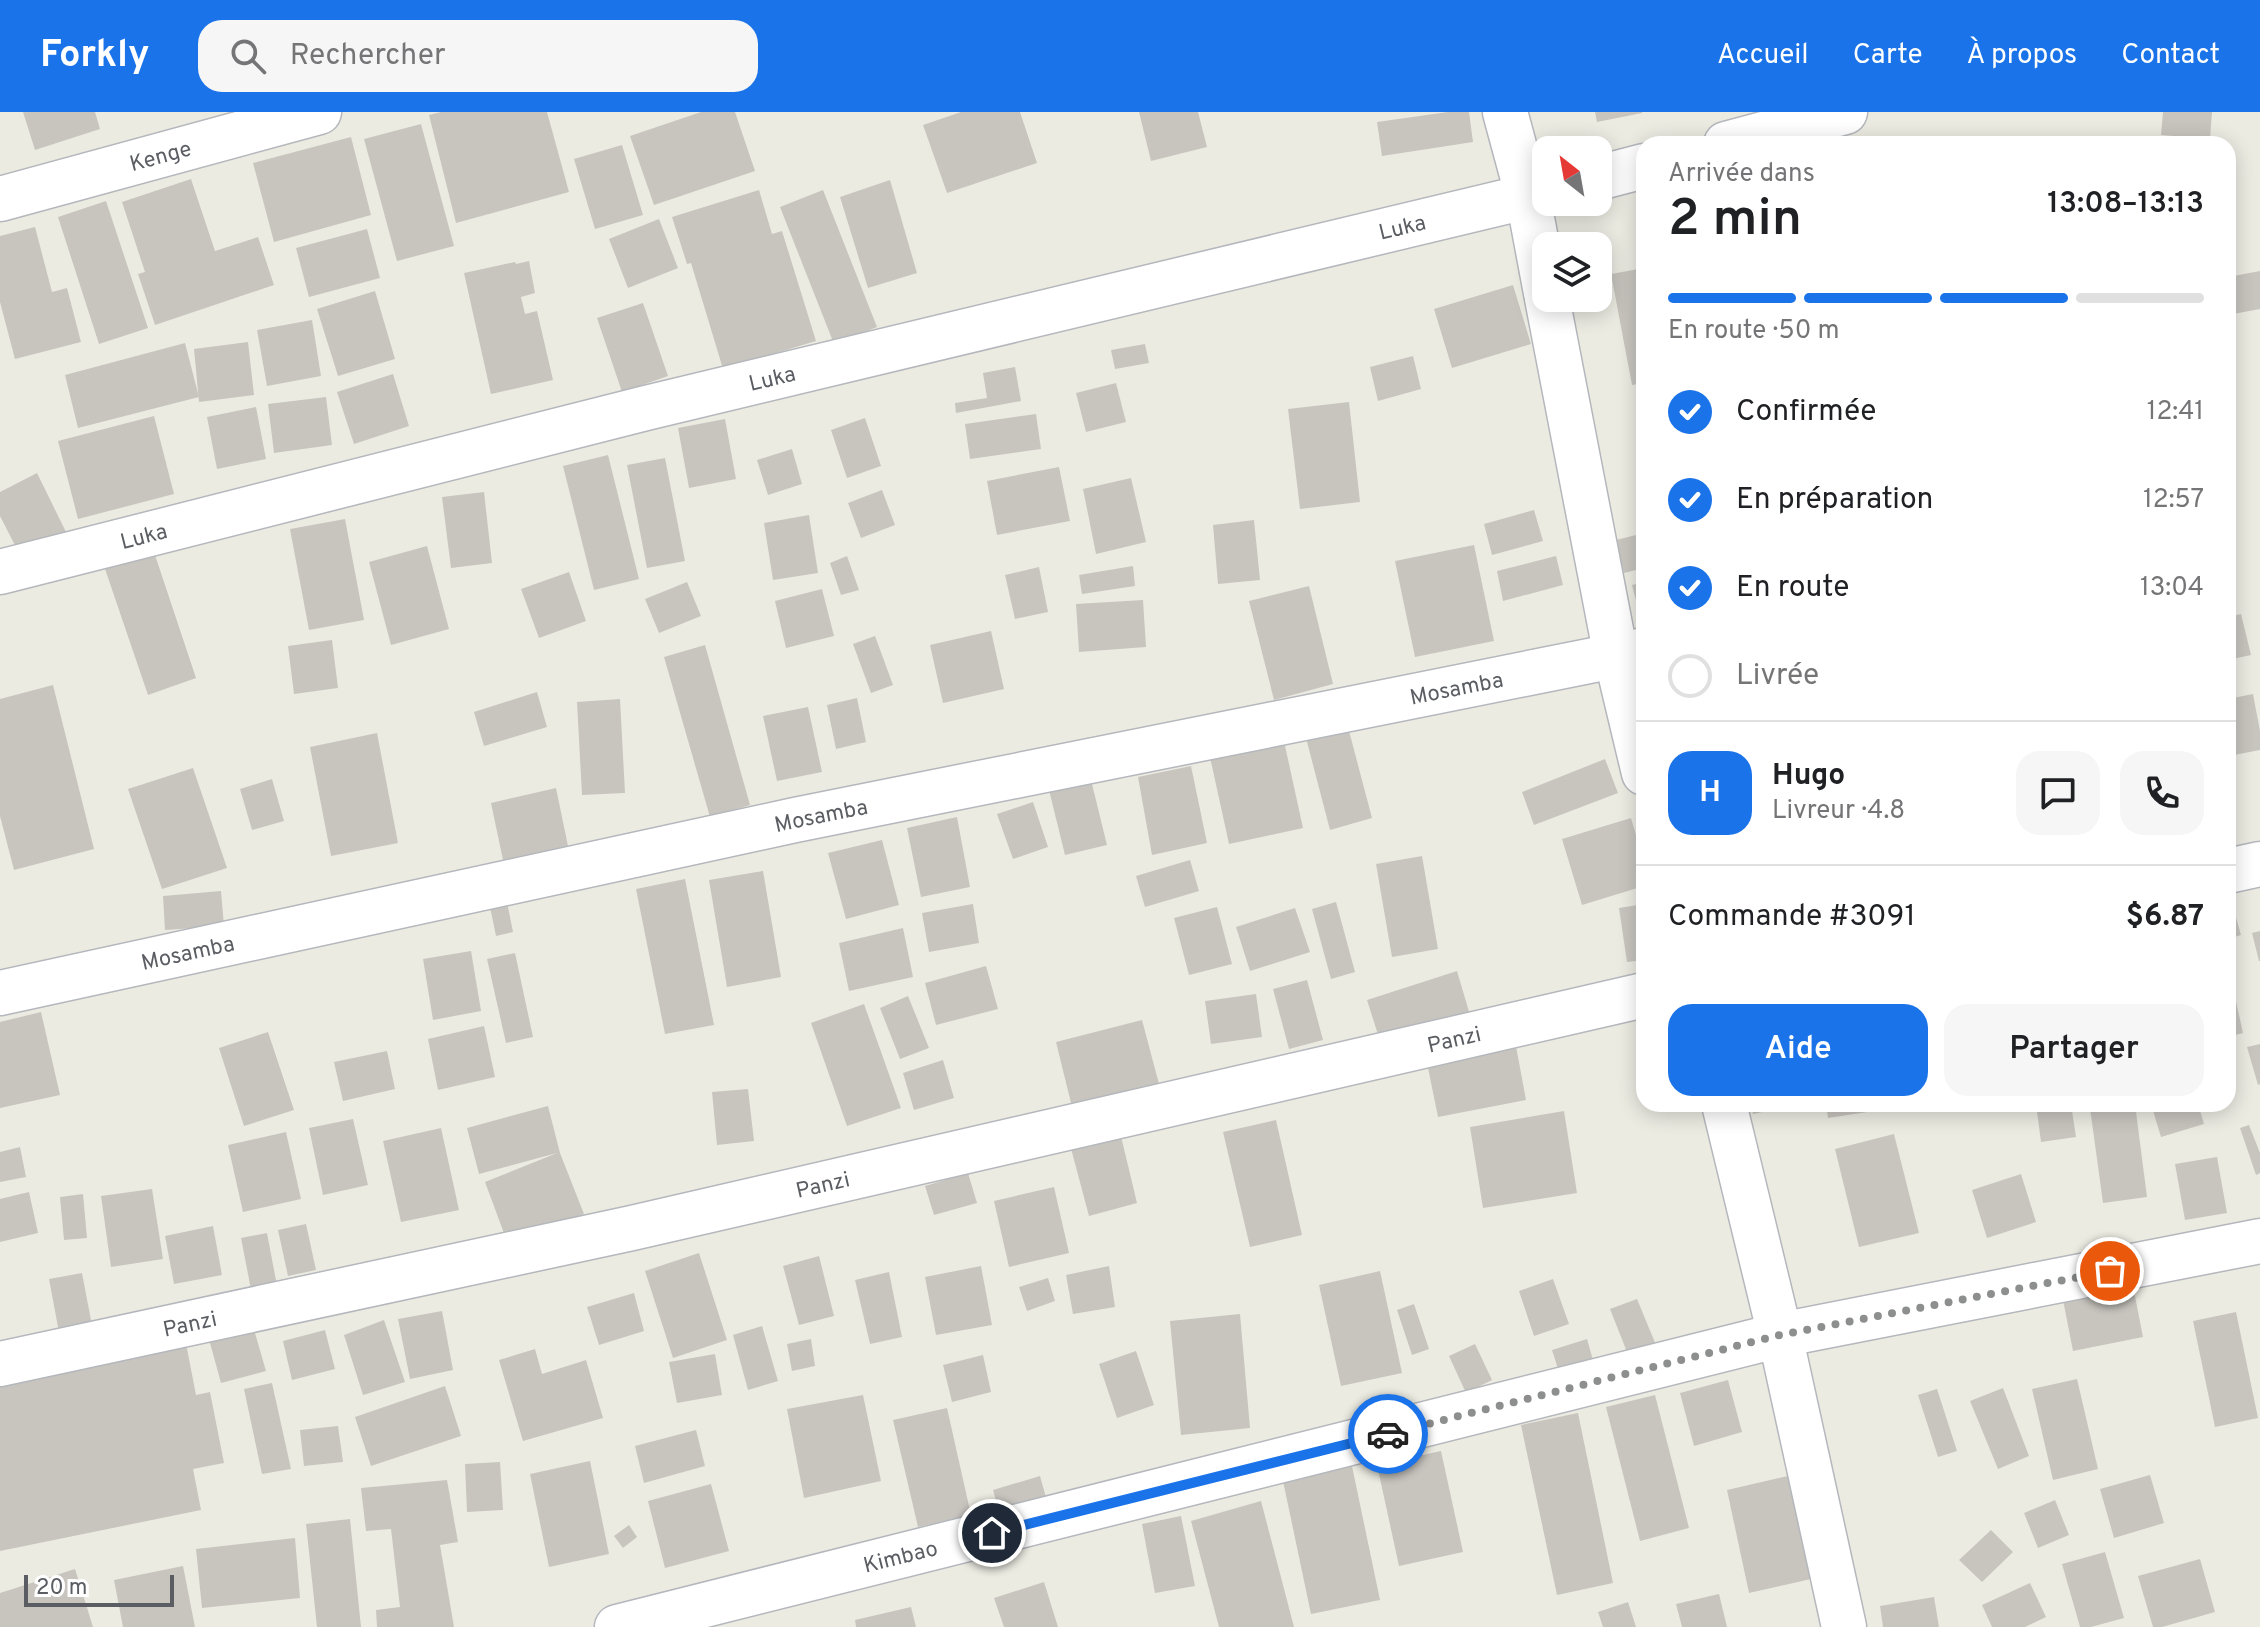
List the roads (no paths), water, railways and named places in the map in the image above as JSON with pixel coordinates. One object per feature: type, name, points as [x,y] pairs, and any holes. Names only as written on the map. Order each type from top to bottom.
[{"type":"street","name":"Kenge","points":[[0,199],[319,112]]},
{"type":"street","points":[[1505,112],[1532,182]]},
{"type":"street","points":[[1756,136],[1845,112]]},
{"type":"street","points":[[1612,174],[1636,168]]},
{"type":"street","name":"Luka","points":[[0,572],[646,408],[1532,196]]},
{"type":"street","points":[[1550,312],[1630,653],[1636,704]]},
{"type":"street","name":"Mosamba","points":[[0,993],[795,820],[1630,653]]},
{"type":"street","points":[[2236,869],[2260,864]]},
{"type":"street","name":"Panzi","points":[[0,1364],[648,1224],[1636,997]]},
{"type":"street","points":[[1726,1112],[1780,1335],[1844,1627]]},
{"type":"street","name":"Kimbao","points":[[617,1627],[1780,1335],[2260,1241]]}]
